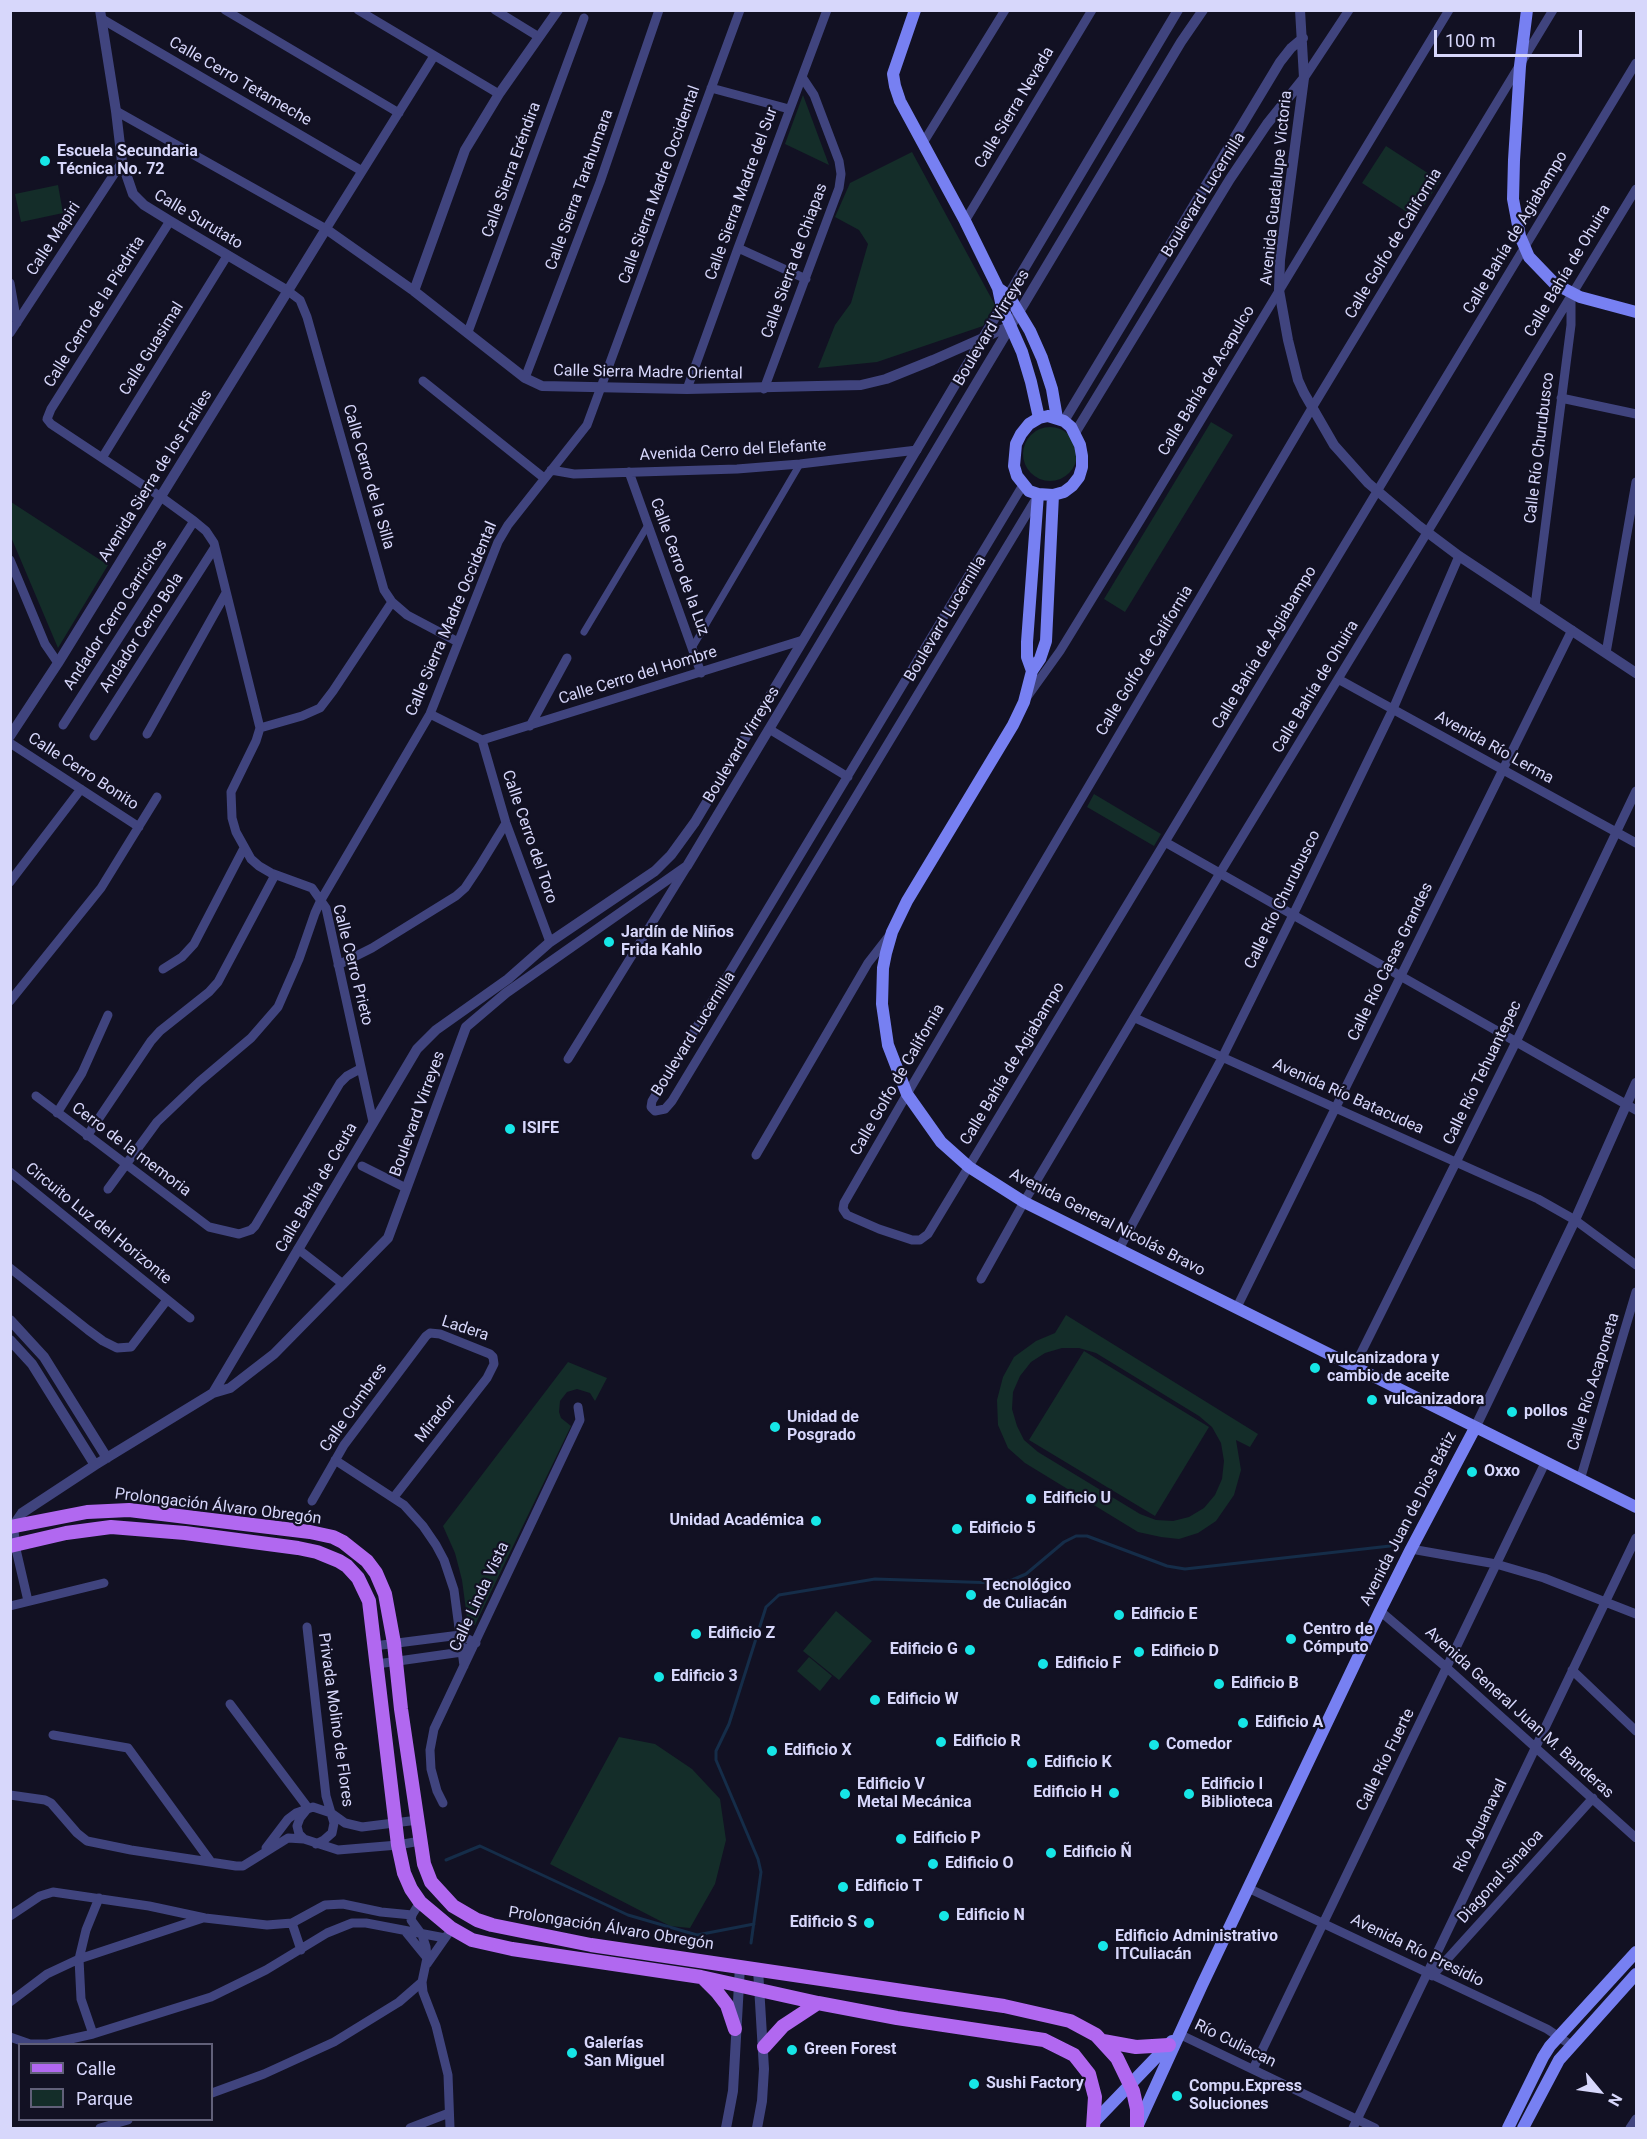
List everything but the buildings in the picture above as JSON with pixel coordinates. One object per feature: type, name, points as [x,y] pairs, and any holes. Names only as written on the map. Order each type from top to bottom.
[{"type":"main road","points":[[915,10],[893,74],[900,101],[1005,301],[1011,326],[1031,382],[1039,418]]},
{"type":"main road","points":[[1527,10],[1520,66],[1513,199],[1524,249],[1546,276],[1571,294],[1636,312]]},
{"type":"main road","points":[[1005,301],[1019,312],[1030,331],[1042,358],[1060,419],[1076,433],[1083,456],[1079,477],[1064,492],[1053,495],[1029,491],[1017,476],[1014,466],[1016,444],[1029,424],[1039,418],[1060,419]]},
{"type":"main road","name":"Avenida General Nicolás Bravo","points":[[1032,671],[1027,657],[1027,642],[1038,494]]},
{"type":"main road","name":"Avenida General Nicolás Bravo","points":[[1053,495],[1046,641],[1040,659],[1032,671],[1024,702],[1004,742],[907,902],[892,932],[883,968],[882,1004],[888,1044],[907,1094],[941,1142],[969,1167],[1024,1202],[1636,1507]]},
{"type":"main road","name":"Avenida Juan de Dios Bátiz","points":[[1137,2128],[1179,2034],[1380,1611],[1475,1428]]},
{"type":"main road","name":"Prolongación Álvaro Obregón","points":[[12,1526],[77,1513],[129,1510],[310,1532],[333,1537],[360,1554],[376,1573],[385,1594],[394,1643],[401,1709],[424,1864],[431,1882],[453,1906],[477,1920],[502,1928],[591,1945],[1004,2006],[1055,2016],[1079,2024],[1103,2040],[1117,2058],[1136,2102],[1137,2128]]},
{"type":"main road","name":"Prolongación Álvaro Obregón","points":[[13,1546],[66,1533],[111,1527],[185,1533],[317,1552],[347,1566],[362,1585],[369,1601],[395,1823],[404,1873],[420,1902],[448,1933],[487,1944],[701,1977],[818,2003],[1053,2043],[1074,2055],[1084,2064],[1089,2074],[1095,2097],[1093,2127]]},
{"type":"main road","points":[[1508,2128],[1543,2057],[1560,2035],[1636,1952]]},
{"type":"main road","points":[[1523,2128],[1559,2060],[1636,1974]]},
{"type":"main road","points":[[701,1977],[728,2005],[735,2029]]},
{"type":"main road","points":[[764,2047],[783,2026],[818,2003]]},
{"type":"main road","name":"Avenida Juan de Dios Bátiz","points":[[1093,2127],[1130,2084],[1179,2034]]},
{"type":"main road","points":[[1103,2040],[1136,2047],[1169,2045]]},
{"type":"street","points":[[225,10],[399,113]]},
{"type":"street","points":[[358,10],[499,94]]},
{"type":"street","points":[[495,10],[539,37]]},
{"type":"street","points":[[414,291],[465,150],[499,94],[558,10]]},
{"type":"street","name":"Calle Sierra Tarahumara","points":[[525,378],[600,182],[659,10]]},
{"type":"street","name":"Calle Sierra Madre Occidental","points":[[108,1189],[140,1142],[169,1109],[251,1038],[273,1015],[290,981],[321,900],[430,714],[498,542],[508,525],[587,425],[740,10]]},
{"type":"street","name":"Calle Sierra Madre del Sur","points":[[687,389],[827,10]]},
{"type":"street","points":[[923,143],[1005,10]]},
{"type":"street","name":"Calle Sierra Nevada","points":[[965,221],[1092,10]]},
{"type":"street","name":"Boulevard Virreyes","points":[[671,855],[695,822],[1178,10]]},
{"type":"street","name":"Boulevard Virreyes","points":[[213,1393],[230,1388],[262,1364],[388,1238],[466,1027],[506,993],[687,866],[1181,42],[1203,10]]},
{"type":"street","name":"Avenida Guadalupe Victoria","points":[[1300,10],[1304,78],[1280,260],[1280,290],[1288,340],[1298,380],[1312,408],[1334,445],[1368,483],[1428,533],[1636,673]]},
{"type":"street","name":"Boulevard Lucernilla","points":[[1076,433],[1230,179],[1267,124],[1304,78],[1349,10]]},
{"type":"street","name":"Calle Bahía de Acapulco","points":[[1024,702],[1060,651],[1449,10]]},
{"type":"street","name":"Calle Golfo de California","points":[[912,1240],[856,1220],[845,1214],[844,1203],[1312,408],[1553,10]]},
{"type":"street","name":"Calle Surutato","points":[[101,15],[122,162],[136,200],[288,291]]},
{"type":"street","name":"Calle Cerro Tetameche","points":[[101,15],[362,171]]},
{"type":"street","name":"Calle Sierra Eréndira","points":[[468,332],[584,18]]},
{"type":"street","points":[[1164,34],[1181,42]]},
{"type":"street","name":"Boulevard Lucernilla","points":[[1060,419],[1280,62],[1302,38]]},
{"type":"street","points":[[116,111],[326,229],[435,56]]},
{"type":"street","name":"Calle Bahía de Agiabampo","points":[[912,1240],[920,1240],[928,1234],[1524,249],[1635,70]]},
{"type":"street","name":"Calle Sierra de Chiapas","points":[[764,389],[839,188],[841,174],[839,161],[813,95],[802,77]]},
{"type":"street","points":[[711,88],[789,109]]},
{"type":"street","name":"Calle Mapiri","points":[[10,333],[122,162]]},
{"type":"street","name":"Calle Bahía de Ohuira","points":[[981,1279],[1024,1202],[1220,873],[1636,189]]},
{"type":"street","name":"Calle Cerro de la Piedrita","points":[[102,458],[47,419],[51,409],[170,221]]},
{"type":"street","name":"Calle Sierra Madre Oriental","points":[[326,229],[414,291],[525,378],[542,386],[764,389],[861,385],[895,375],[1011,326]]},
{"type":"street","name":"Avenida Sierra de los Frailes","points":[[10,736],[58,663],[326,229]]},
{"type":"street","points":[[738,248],[806,279]]},
{"type":"street","name":"Calle Guasimal","points":[[102,458],[227,256]]},
{"type":"street","points":[[10,283],[17,323]]},
{"type":"street","name":"Calle Cerro de la Silla","points":[[288,291],[300,300],[307,317],[384,590],[392,602],[407,615],[458,642]]},
{"type":"street","name":"Calle Río Churubusco","points":[[1535,606],[1570,325],[1571,294]]},
{"type":"street","points":[[423,381],[544,478]]},
{"type":"street","points":[[1561,398],[1636,414]]},
{"type":"street","name":"Avenida Cerro del Elefante","points":[[551,470],[574,474],[737,469],[917,450]]},
{"type":"street","points":[[102,458],[161,497],[206,531],[215,547],[259,725],[302,716],[320,708],[392,602]]},
{"type":"street","points":[[692,648],[800,464]]},
{"type":"street","name":"Calle Cerro de la Luz","points":[[629,471],[701,672]]},
{"type":"street","points":[[1606,652],[1636,482]]},
{"type":"street","name":"Boulevard Lucernilla","points":[[1023,485],[652,1101],[651,1107],[655,1111],[662,1111],[672,1101],[1038,494]]},
{"type":"street","name":"Andador Cerro Carricitos","points":[[63,725],[194,521]]},
{"type":"street","points":[[584,632],[648,525]]},
{"type":"street","name":"Andador Cerro Bola","points":[[94,736],[215,547]]},
{"type":"street","name":"Calle Río Churubusco","points":[[1119,1250],[1222,1058],[1293,915],[1393,709],[1459,556]]},
{"type":"street","points":[[10,560],[45,644],[58,663]]},
{"type":"street","points":[[147,734],[226,593]]},
{"type":"street","name":"Calle Río Casas Grandes","points":[[1237,1307],[1572,630]]},
{"type":"street","name":"Calle Cerro del Hombre","points":[[482,740],[803,640]]},
{"type":"street","points":[[530,726],[567,658]]},
{"type":"street","name":"Avenida Río Lerma","points":[[1338,679],[1636,843]]},
{"type":"street","points":[[430,714],[482,740]]},
{"type":"street","name":"Calle Cerro Prieto","points":[[259,725],[256,741],[231,792],[232,818],[236,832],[244,848],[259,866],[312,888],[328,914],[373,1122]]},
{"type":"street","points":[[769,729],[848,777]]},
{"type":"street","name":"Calle Cerro del Toro","points":[[482,740],[506,823],[550,942]]},
{"type":"street","name":"Calle Cerro Bonito","points":[[10,742],[139,827]]},
{"type":"street","points":[[10,882],[81,789]]},
{"type":"street","name":"Calle Río Tehuantepec","points":[[1354,1367],[1516,1041],[1636,791]]},
{"type":"street","points":[[10,1001],[101,888],[157,797]]},
{"type":"street","points":[[338,965],[372,948],[456,896],[470,881],[506,823]]},
{"type":"street","points":[[1165,842],[1631,1107]]},
{"type":"street","points":[[163,969],[182,957],[194,944],[244,848]]},
{"type":"street","name":"Calle Bahía de Ceuta","points":[[12,1526],[17,1518],[32,1506],[213,1393],[405,1066],[423,1042],[436,1030],[508,979],[550,942],[637,884],[671,855]]},
{"type":"street","points":[[568,1059],[687,866]]},
{"type":"street","points":[[87,1136],[151,1041],[214,987],[227,968],[275,874]]},
{"type":"street","points":[[637,884],[643,895]]},
{"type":"street","points":[[756,1155],[868,963],[892,932]]},
{"type":"street","points":[[57,1113],[82,1073],[108,1016]]},
{"type":"street","name":"Avenida Río Batacudea","points":[[1135,1018],[1539,1199],[1575,1220],[1636,1265]]},
{"type":"street","name":"Cerro de la memoria","points":[[36,1096],[208,1227],[233,1234],[251,1230],[340,1083],[360,1069]]},
{"type":"street","name":"Avenida Juan de Dios Bátiz","points":[[1475,1428],[1631,1107],[1636,1083]]},
{"type":"street","points":[[362,1166],[406,1188]]},
{"type":"street","name":"Circuito Luz del Horizonte","points":[[10,1172],[190,1318]]},
{"type":"street","points":[[298,1249],[343,1284]]},
{"type":"street","points":[[10,1268],[103,1341],[117,1348],[131,1347],[167,1300]]},
{"type":"street","name":"Calle Río Acaponeta","points":[[1580,1480],[1636,1293]]},
{"type":"street","points":[[10,1320],[44,1357],[107,1458]]},
{"type":"street","name":"Ladera","points":[[426,1336],[430,1333],[440,1334],[493,1356]]},
{"type":"street","name":"Calle Cumbres","points":[[312,1501],[335,1460],[426,1336]]},
{"type":"street","points":[[10,1340],[32,1364],[95,1465]]},
{"type":"street","name":"Mirador","points":[[393,1497],[487,1377],[494,1364],[493,1356]]},
{"type":"street","name":"Calle Linda Vista","points":[[443,1803],[436,1791],[431,1769],[431,1738],[580,1420],[578,1407]]},
{"type":"street","points":[[335,1460],[404,1505],[423,1526],[444,1560],[454,1590],[464,1666]]},
{"type":"street","name":"Calle Río Fuerte","points":[[1253,2069],[1545,1463]]},
{"type":"street","points":[[12,1526],[13,1546],[28,1601]]},
{"type":"street","name":"Río Aguanaval","points":[[1355,2124],[1430,1975],[1535,1748],[1636,1538]]},
{"type":"street","points":[[1411,1549],[1496,1564],[1544,1578],[1636,1614]]},
{"type":"street","points":[[10,1606],[104,1583]]},
{"type":"street","name":"Avenida General Juan M. Banderas","points":[[1380,1611],[1447,1668],[1636,1838]]},
{"type":"street","name":"Privada Molino de Flores","points":[[307,1627],[326,1796],[334,1823],[332,1833],[316,1844]]},
{"type":"street","points":[[374,1646],[460,1635],[476,1643]]},
{"type":"street","points":[[376,1664],[462,1652],[476,1643]]},
{"type":"street","points":[[1572,1670],[1636,1731]]},
{"type":"street","points":[[230,1704],[308,1808]]},
{"type":"street","points":[[52,1734],[128,1748],[211,1862]]},
{"type":"street","points":[[10,1795],[51,1803],[87,1841],[131,1850],[243,1866],[263,1851],[288,1838],[304,1839],[338,1850],[420,1842]]},
{"type":"street","name":"Diagonal Sinaloa","points":[[1430,1975],[1593,1798]]},
{"type":"street","points":[[304,1839],[297,1826],[308,1808]]},
{"type":"street","points":[[263,1851],[288,1819],[308,1808],[322,1808],[345,1823],[362,1827],[417,1820]]},
{"type":"street","name":"Avenida Río Presidio","points":[[1248,1888],[1560,2035],[1571,2045]]},
{"type":"street","points":[[11,1915],[40,1896],[53,1892],[99,1898],[205,1918],[267,1925],[292,1923],[325,1905],[343,1904],[381,1912],[412,1915]]},
{"type":"street","points":[[93,2034],[81,1999],[79,1959],[86,1930],[99,1898]]},
{"type":"street","points":[[420,1902],[412,1915],[412,1924],[422,1935],[426,1947],[423,1992],[436,2026],[448,2075],[450,2128]]},
{"type":"street","points":[[10,2002],[47,1974],[79,1959],[205,1918]]},
{"type":"street","points":[[292,1923],[301,1950]]},
{"type":"street","points":[[52,2043],[93,2034],[211,1998],[252,1978],[327,1933],[352,1923],[366,1923],[422,1935],[448,1933]]},
{"type":"street","points":[[405,1931],[426,1962]]},
{"type":"street","points":[[426,1962],[448,1933]]},
{"type":"street","points":[[726,2128],[733,2091],[740,1966]]},
{"type":"street","points":[[757,2128],[764,2087],[764,2047],[758,1969]]},
{"type":"street","points":[[213,2093],[264,2074],[334,2042],[399,2002],[422,1982]]},
{"type":"street","name":"Río Culiacan","points":[[1179,2034],[1253,2069],[1355,2124],[1375,2128]]},
{"type":"street","points":[[10,2037],[27,2043]]},
{"type":"street","points":[[410,2128],[449,2113]]},
{"type":"street","points":[[1630,2128],[1636,2119]]},
{"type":"street","points":[[100,2128],[124,2121]]},
{"type":"green space","points":[[803,95],[829,165],[785,144]]},
{"type":"green space","points":[[1386,146],[1440,181],[1416,218],[1362,183]]},
{"type":"green space","points":[[912,152],[995,305],[983,326],[877,362],[818,368],[835,325],[851,303],[868,244],[859,230],[835,217],[850,183]]},
{"type":"green space","points":[[58,185],[63,213],[21,222],[15,194]]},
{"type":"green space","points":[[1211,422],[1233,435],[1125,612],[1104,599]]},
{"type":"green space","points":[[1045,427],[1055,427],[1065,431],[1073,439],[1077,454],[1073,469],[1065,477],[1055,481],[1045,481],[1035,477],[1027,469],[1023,459],[1023,449],[1027,439],[1035,431]]},
{"type":"green space","points":[[11,502],[108,565],[58,648],[11,537]]},
{"type":"green space","points":[[1094,794],[1161,834],[1154,846],[1087,807]]},
{"type":"green space","points":[[1066,1315],[1258,1434],[1250,1447],[1236,1440],[1241,1470],[1234,1495],[1216,1521],[1198,1533],[1179,1539],[1138,1532],[1025,1463],[1008,1448],[998,1425],[997,1400],[1003,1377],[1014,1357],[1036,1341],[1055,1333]],"holes":[[[1062,1348],[1079,1348],[1096,1353],[1199,1416],[1212,1427],[1221,1443],[1224,1461],[1222,1479],[1215,1495],[1204,1508],[1189,1517],[1173,1521],[1156,1520],[1140,1514],[1038,1452],[1024,1440],[1012,1409],[1013,1392],[1020,1376],[1031,1362],[1045,1353]]]},
{"type":"green space","points":[[1084,1351],[1209,1427],[1155,1516],[1029,1440]]},
{"type":"green space","points":[[568,1362],[607,1378],[595,1401],[590,1393],[577,1389],[567,1392],[560,1401],[561,1418],[571,1426],[475,1625],[468,1625],[462,1580],[455,1553],[443,1526]]},
{"type":"green space","points":[[836,1611],[872,1641],[839,1680],[803,1651]]},
{"type":"green space","points":[[809,1657],[832,1676],[820,1691],[797,1671]]},
{"type":"green space","points":[[619,1737],[655,1744],[692,1769],[720,1799],[726,1840],[715,1884],[690,1928],[670,1926],[550,1864]]},
{"type":"waterway","points":[[751,1943],[761,1872],[758,1859],[716,1760],[716,1751],[729,1724],[766,1607],[779,1595],[875,1579],[997,1583],[1026,1574],[1064,1542],[1076,1536],[1087,1536],[1167,1566],[1185,1569],[1390,1546]]},
{"type":"waterway","points":[[446,1860],[480,1846],[628,1915],[697,1935],[754,1924]]},
{"type":"place","name":"Escuela Secundaria Técnica No. 72","points":[[45,161]]},
{"type":"place","name":"Jardín de Niños Frida Kahlo","points":[[609,942]]},
{"type":"place","name":"ISIFE","points":[[510,1129]]},
{"type":"place","name":"vulcanizadora y cambio de aceite","points":[[1315,1368]]},
{"type":"place","name":"vulcanizadora","points":[[1372,1400]]},
{"type":"place","name":"pollos","points":[[1512,1412]]},
{"type":"place","name":"Unidad de Posgrado","points":[[775,1427]]},
{"type":"place","name":"Oxxo","points":[[1472,1472]]},
{"type":"place","name":"Edificio U","points":[[1031,1499]]},
{"type":"place","name":"Unidad Académica","points":[[816,1521]]},
{"type":"place","name":"Edificio 5","points":[[957,1529]]},
{"type":"place","name":"Tecnológico de Culiacán","points":[[971,1595]]},
{"type":"place","name":"Edificio E","points":[[1119,1615]]},
{"type":"place","name":"Edificio Z","points":[[696,1634]]},
{"type":"place","name":"Centro de Cómputo","points":[[1291,1639]]},
{"type":"place","name":"Edificio G","points":[[970,1650]]},
{"type":"place","name":"Edificio D","points":[[1139,1652]]},
{"type":"place","name":"Edificio F","points":[[1043,1664]]},
{"type":"place","name":"Edificio 3","points":[[659,1677]]},
{"type":"place","name":"Edificio B","points":[[1219,1684]]},
{"type":"place","name":"Edificio W","points":[[875,1700]]},
{"type":"place","name":"Edificio A","points":[[1243,1723]]},
{"type":"place","name":"Edificio R","points":[[941,1742]]},
{"type":"place","name":"Comedor","points":[[1154,1745]]},
{"type":"place","name":"Edificio X","points":[[772,1751]]},
{"type":"place","name":"Edificio K","points":[[1032,1763]]},
{"type":"place","name":"Edificio H","points":[[1114,1793]]},
{"type":"place","name":"Edificio V Metal Mecánica","points":[[845,1794]]},
{"type":"place","name":"Edificio I Biblioteca","points":[[1189,1794]]},
{"type":"place","name":"Edificio P","points":[[901,1839]]},
{"type":"place","name":"Edificio Ñ","points":[[1051,1853]]},
{"type":"place","name":"Edificio O","points":[[933,1864]]},
{"type":"place","name":"Edificio T","points":[[843,1887]]},
{"type":"place","name":"Edificio N","points":[[944,1916]]},
{"type":"place","name":"Edificio S","points":[[869,1923]]},
{"type":"place","name":"Edificio Administrativo ITCuliacán","points":[[1103,1946]]},
{"type":"place","name":"Green Forest","points":[[792,2050]]},
{"type":"place","name":"Galerías San Miguel","points":[[572,2053]]},
{"type":"place","name":"Sushi Factory","points":[[974,2084]]},
{"type":"place","name":"Compu.Express Soluciones","points":[[1177,2096]]}]
